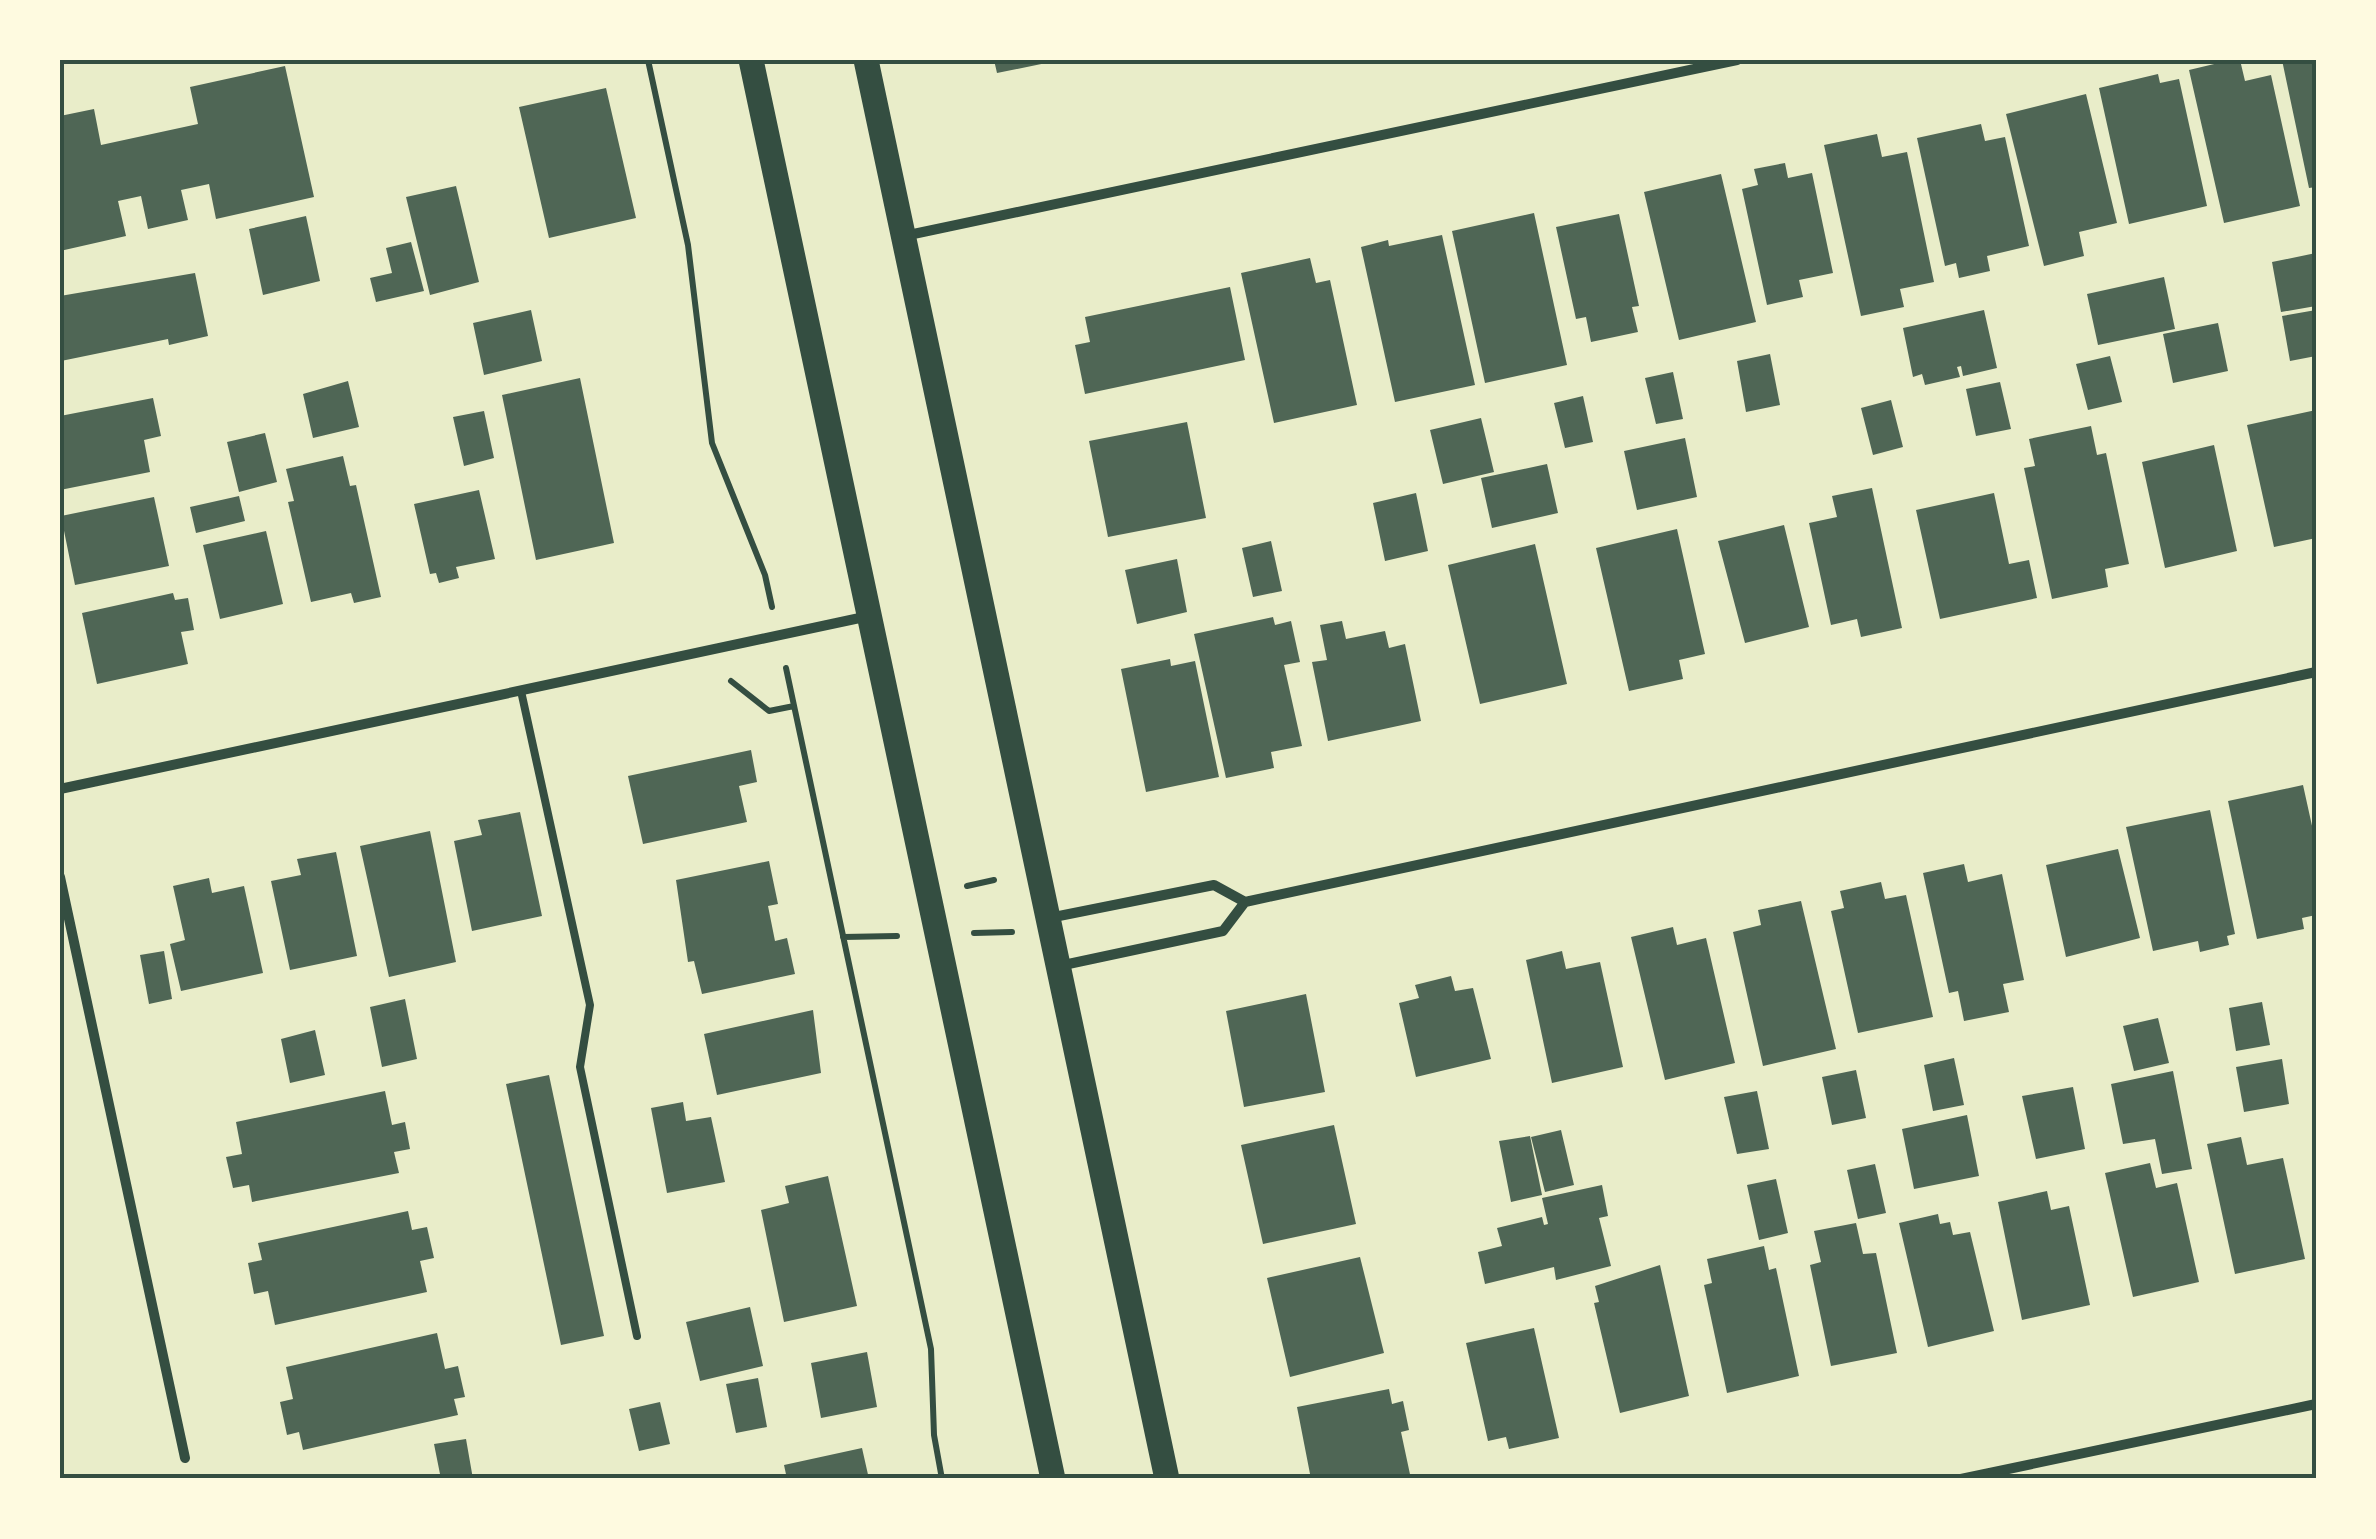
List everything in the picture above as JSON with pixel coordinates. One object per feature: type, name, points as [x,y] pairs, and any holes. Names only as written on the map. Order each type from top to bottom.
[{"type":"main road","points":[[750,60],[1052,1479]]},
{"type":"main road","points":[[866,60],[1167,1479]]},
{"type":"street","points":[[903,236],[1738,60]]},
{"type":"street","points":[[60,790],[869,616]]},
{"type":"street","points":[[1058,966],[1223,931],[1245,902],[2316,672]]},
{"type":"street","points":[[60,877],[185,1458]]},
{"type":"street","points":[[1047,918],[1214,884],[1245,902]]},
{"type":"street","points":[[1961,1479],[2316,1404]]},
{"type":"lane","points":[[520,691],[590,1005],[580,1067],[637,1336]]},
{"type":"path","points":[[648,60],[688,246],[712,443],[766,580]]},
{"type":"path","points":[[769,711],[793,701],[931,1349],[934,1435],[942,1479]]},
{"type":"path","points":[[967,886],[994,880]]},
{"type":"path","points":[[975,934],[1008,932]]},
{"type":"path","points":[[843,938],[876,937]]},
{"type":"building","points":[[994,60],[1051,60],[1051,62],[997,73]]},
{"type":"building","points":[[2240,60],[2245,81],[2271,75],[2300,206],[2224,223],[2189,70]]},
{"type":"building","points":[[2282,60],[2316,60],[2316,187],[2309,188]]},
{"type":"building","points":[[285,66],[314,197],[216,219],[209,184],[181,190],[188,220],[148,229],[141,196],[118,201],[126,236],[60,251],[60,116],[94,109],[101,145],[198,124],[190,87]]},
{"type":"building","points":[[2158,74],[2160,83],[2179,79],[2207,206],[2129,224],[2099,88]]},
{"type":"building","points":[[606,88],[636,218],[549,238],[519,107]]},
{"type":"building","points":[[2086,94],[2117,223],[2079,232],[2084,256],[2044,266],[2006,114]]},
{"type":"building","points":[[1981,124],[1985,141],[2005,137],[2029,246],[1987,256],[1990,271],[1959,278],[1956,263],[1945,266],[1917,138]]},
{"type":"building","points":[[1877,134],[1882,157],[1907,152],[1934,282],[1900,289],[1904,307],[1861,316],[1824,145]]},
{"type":"building","points":[[1785,163],[1788,178],[1812,173],[1833,273],[1799,280],[1803,297],[1767,305],[1742,189],[1758,185],[1754,169]]},
{"type":"building","points":[[1721,174],[1756,322],[1679,340],[1644,192]]},
{"type":"building","points":[[456,186],[479,282],[430,295],[406,197]]},
{"type":"building","points":[[1534,213],[1567,365],[1485,383],[1452,231]]},
{"type":"building","points":[[1619,214],[1639,306],[1632,307],[1638,332],[1591,342],[1586,317],[1576,319],[1556,227]]},
{"type":"building","points":[[306,216],[320,281],[263,295],[249,229]]},
{"type":"building","points":[[1442,235],[1475,385],[1395,402],[1361,247],[1388,240],[1389,246]]},
{"type":"building","points":[[411,242],[424,291],[376,302],[370,278],[392,273],[386,248]]},
{"type":"building","points":[[2316,253],[2316,306],[2281,312],[2272,262]]},
{"type":"building","points":[[1310,258],[1316,283],[1330,280],[1357,405],[1274,423],[1241,273]]},
{"type":"building","points":[[195,273],[208,336],[169,345],[168,339],[61,361],[60,296]]},
{"type":"building","points":[[2164,277],[2175,329],[2098,345],[2087,294]]},
{"type":"building","points":[[1230,287],[1245,360],[1085,394],[1075,345],[1090,342],[1085,317]]},
{"type":"building","points":[[531,310],[542,361],[484,375],[473,323]]},
{"type":"building","points":[[1984,310],[1997,368],[1963,376],[1961,366],[1957,367],[1960,377],[1925,385],[1922,374],[1913,377],[1903,328]]},
{"type":"building","points":[[2316,310],[2316,356],[2290,361],[2282,316]]},
{"type":"building","points":[[2218,323],[2228,371],[2173,383],[2163,334]]},
{"type":"building","points":[[1770,354],[1780,405],[1746,412],[1737,361]]},
{"type":"building","points":[[2110,356],[2122,402],[2088,410],[2076,364]]},
{"type":"building","points":[[1673,372],[1683,419],[1656,424],[1645,378]]},
{"type":"building","points":[[580,378],[614,543],[536,560],[502,395]]},
{"type":"building","points":[[348,381],[359,427],[313,438],[303,394]]},
{"type":"building","points":[[2000,382],[2011,429],[1976,436],[1966,389]]},
{"type":"building","points":[[1583,396],[1593,442],[1565,448],[1554,403]]},
{"type":"building","points":[[153,398],[161,436],[144,440],[150,472],[60,490],[60,416]]},
{"type":"building","points":[[1891,400],[1903,447],[1873,455],[1861,408]]},
{"type":"building","points":[[2316,410],[2316,538],[2274,547],[2247,425]]},
{"type":"building","points":[[484,411],[494,458],[464,466],[453,417]]},
{"type":"building","points":[[1481,418],[1494,472],[1443,484],[1430,430]]},
{"type":"building","points":[[1187,422],[1206,518],[1108,537],[1089,441]]},
{"type":"building","points":[[2091,426],[2097,455],[2106,453],[2129,564],[2105,569],[2108,587],[2052,599],[2024,468],[2035,466],[2029,439]]},
{"type":"building","points":[[265,433],[277,482],[239,492],[227,442]]},
{"type":"building","points":[[1685,438],[1697,497],[1637,510],[1624,451]]},
{"type":"building","points":[[2214,445],[2237,551],[2165,568],[2142,462]]},
{"type":"building","points":[[343,456],[350,486],[356,485],[381,597],[354,603],[351,593],[311,602],[288,502],[294,501],[286,469]]},
{"type":"building","points":[[1547,464],[1558,513],[1492,528],[1481,478]]},
{"type":"building","points":[[1872,488],[1902,628],[1861,637],[1857,619],[1831,625],[1809,523],[1837,517],[1832,496]]},
{"type":"building","points":[[479,490],[495,559],[456,567],[459,578],[439,583],[436,573],[430,574],[414,504]]},
{"type":"building","points":[[1416,493],[1428,551],[1385,561],[1373,503]]},
{"type":"building","points":[[1994,493],[2009,564],[2029,560],[2037,598],[1940,619],[1916,510]]},
{"type":"building","points":[[239,496],[245,521],[196,533],[190,507]]},
{"type":"building","points":[[154,497],[169,566],[75,585],[61,516]]},
{"type":"building","points":[[1784,525],[1809,627],[1745,643],[1718,541]]},
{"type":"building","points":[[1677,529],[1705,654],[1679,660],[1683,679],[1629,691],[1596,548]]},
{"type":"building","points":[[266,531],[283,604],[220,619],[203,545]]},
{"type":"building","points":[[1271,541],[1282,591],[1253,597],[1242,548]]},
{"type":"building","points":[[1535,544],[1567,684],[1480,704],[1448,565]]},
{"type":"building","points":[[1177,559],[1187,612],[1137,624],[1125,570]]},
{"type":"building","points":[[173,593],[175,600],[188,598],[194,630],[181,632],[188,664],[97,684],[82,613]]},
{"type":"building","points":[[1273,617],[1275,625],[1291,621],[1300,662],[1284,665],[1302,746],[1271,752],[1274,768],[1226,778],[1194,634]]},
{"type":"building","points":[[1342,621],[1346,639],[1385,631],[1389,648],[1405,644],[1421,721],[1328,741],[1312,662],[1327,660],[1320,625]]},
{"type":"building","points":[[1170,659],[1171,666],[1195,661],[1219,777],[1146,792],[1121,669]]},
{"type":"building","points":[[751,750],[757,782],[739,786],[747,822],[643,844],[628,776]]},
{"type":"building","points":[[2303,785],[2316,844],[2316,915],[2302,918],[2304,929],[2257,939],[2228,801]]},
{"type":"building","points":[[2210,810],[2235,934],[2227,936],[2229,945],[2200,952],[2198,941],[2153,951],[2126,827]]},
{"type":"building","points":[[520,812],[542,916],[472,931],[454,841],[482,835],[478,820]]},
{"type":"building","points":[[430,831],[456,962],[389,977],[360,846]]},
{"type":"building","points":[[2118,849],[2140,938],[2066,957],[2046,865]]},
{"type":"building","points":[[336,852],[357,956],[290,970],[271,881],[301,875],[297,859]]},
{"type":"building","points":[[769,861],[778,904],[768,906],[775,941],[787,938],[795,974],[702,994],[694,961],[688,962],[676,880]]},
{"type":"building","points":[[1964,864],[1968,882],[2002,874],[2024,980],[2003,984],[2009,1012],[1964,1021],[1958,991],[1949,993],[1923,873]]},
{"type":"building","points":[[209,878],[212,893],[244,886],[263,973],[181,991],[170,944],[185,940],[173,886]]},
{"type":"building","points":[[1881,882],[1885,899],[1906,895],[1933,1017],[1858,1033],[1831,911],[1844,908],[1840,891]]},
{"type":"building","points":[[1801,901],[1836,1049],[1763,1066],[1733,932],[1761,925],[1758,910]]},
{"type":"building","points":[[1673,927],[1677,945],[1706,938],[1735,1063],[1665,1080],[1631,937]]},
{"type":"building","points":[[164,951],[172,999],[149,1004],[140,955]]},
{"type":"building","points":[[1562,951],[1566,969],[1600,962],[1623,1067],[1552,1083],[1526,960]]},
{"type":"building","points":[[1451,976],[1455,991],[1473,988],[1491,1059],[1416,1077],[1399,1003],[1419,998],[1415,985]]},
{"type":"building","points":[[1306,994],[1325,1092],[1244,1107],[1226,1011]]},
{"type":"building","points":[[405,999],[417,1059],[382,1067],[370,1007]]},
{"type":"building","points":[[2262,1002],[2270,1045],[2236,1051],[2229,1008]]},
{"type":"building","points":[[813,1010],[821,1073],[717,1095],[704,1034]]},
{"type":"building","points":[[2158,1018],[2169,1063],[2134,1071],[2123,1026]]},
{"type":"building","points":[[315,1030],[325,1075],[290,1083],[281,1039]]},
{"type":"building","points":[[1954,1058],[1964,1105],[1933,1111],[1924,1065]]},
{"type":"building","points":[[2282,1059],[2289,1104],[2244,1112],[2236,1067]]},
{"type":"building","points":[[1856,1070],[1866,1118],[1832,1125],[1822,1077]]},
{"type":"building","points":[[2173,1071],[2192,1169],[2162,1174],[2155,1139],[2123,1144],[2111,1084]]},
{"type":"building","points":[[549,1075],[604,1336],[561,1345],[506,1084]]},
{"type":"building","points":[[2073,1087],[2085,1149],[2036,1159],[2022,1096]]},
{"type":"building","points":[[385,1091],[392,1125],[405,1122],[410,1149],[394,1152],[399,1173],[252,1202],[249,1185],[233,1188],[226,1157],[242,1154],[236,1122]]},
{"type":"building","points":[[1757,1091],[1769,1149],[1737,1154],[1724,1097]]},
{"type":"building","points":[[683,1102],[686,1121],[711,1117],[725,1182],[667,1193],[651,1108]]},
{"type":"building","points":[[1967,1115],[1979,1176],[1914,1189],[1902,1129]]},
{"type":"building","points":[[1334,1125],[1356,1224],[1263,1244],[1241,1145]]},
{"type":"building","points":[[1561,1130],[1574,1185],[1545,1192],[1531,1137]]},
{"type":"building","points":[[1530,1136],[1542,1195],[1511,1202],[1499,1141]]},
{"type":"building","points":[[2241,1137],[2247,1165],[2283,1158],[2305,1259],[2235,1274],[2207,1144]]},
{"type":"building","points":[[2150,1163],[2156,1188],[2177,1183],[2199,1282],[2133,1297],[2105,1173]]},
{"type":"building","points":[[1875,1164],[1886,1213],[1858,1219],[1847,1170]]},
{"type":"building","points":[[828,1176],[857,1306],[784,1322],[761,1210],[789,1203],[785,1186]]},
{"type":"building","points":[[1776,1179],[1788,1233],[1759,1240],[1747,1185]]},
{"type":"building","points":[[1602,1185],[1608,1216],[1599,1218],[1611,1266],[1556,1280],[1554,1267],[1485,1284],[1478,1252],[1502,1246],[1497,1228],[1542,1217],[1544,1225],[1548,1224],[1542,1198]]},
{"type":"building","points":[[2047,1191],[2051,1210],[2069,1206],[2090,1305],[2022,1320],[1998,1202]]},
{"type":"building","points":[[408,1211],[412,1230],[427,1227],[434,1258],[420,1261],[427,1292],[275,1325],[268,1291],[254,1294],[248,1263],[262,1260],[258,1243]]},
{"type":"building","points":[[1938,1214],[1940,1224],[1950,1222],[1953,1235],[1970,1232],[1994,1331],[1928,1347],[1899,1223]]},
{"type":"building","points":[[1856,1223],[1863,1254],[1876,1253],[1897,1353],[1831,1366],[1810,1265],[1821,1262],[1814,1231]]},
{"type":"building","points":[[1764,1246],[1769,1270],[1776,1268],[1799,1376],[1727,1393],[1704,1285],[1712,1283],[1707,1259]]},
{"type":"building","points":[[1360,1257],[1384,1353],[1290,1377],[1267,1278]]},
{"type":"building","points":[[1660,1265],[1689,1396],[1620,1413],[1594,1303],[1599,1302],[1595,1286]]},
{"type":"building","points":[[750,1307],[763,1366],[700,1381],[686,1322]]},
{"type":"building","points":[[1534,1328],[1559,1438],[1509,1449],[1506,1437],[1488,1441],[1466,1343]]},
{"type":"building","points":[[437,1333],[445,1369],[458,1366],[465,1397],[454,1399],[458,1415],[303,1450],[299,1432],[287,1435],[280,1402],[293,1399],[286,1367]]},
{"type":"building","points":[[867,1352],[877,1407],[821,1418],[811,1363]]},
{"type":"building","points":[[758,1378],[767,1427],[736,1433],[726,1384]]},
{"type":"building","points":[[1389,1389],[1392,1404],[1403,1401],[1409,1430],[1401,1432],[1411,1479],[1311,1479],[1297,1407]]},
{"type":"building","points":[[660,1402],[670,1444],[639,1451],[629,1409]]},
{"type":"building","points":[[466,1439],[473,1479],[441,1479],[434,1444]]},
{"type":"building","points":[[862,1448],[869,1479],[787,1479],[784,1465]]}]
